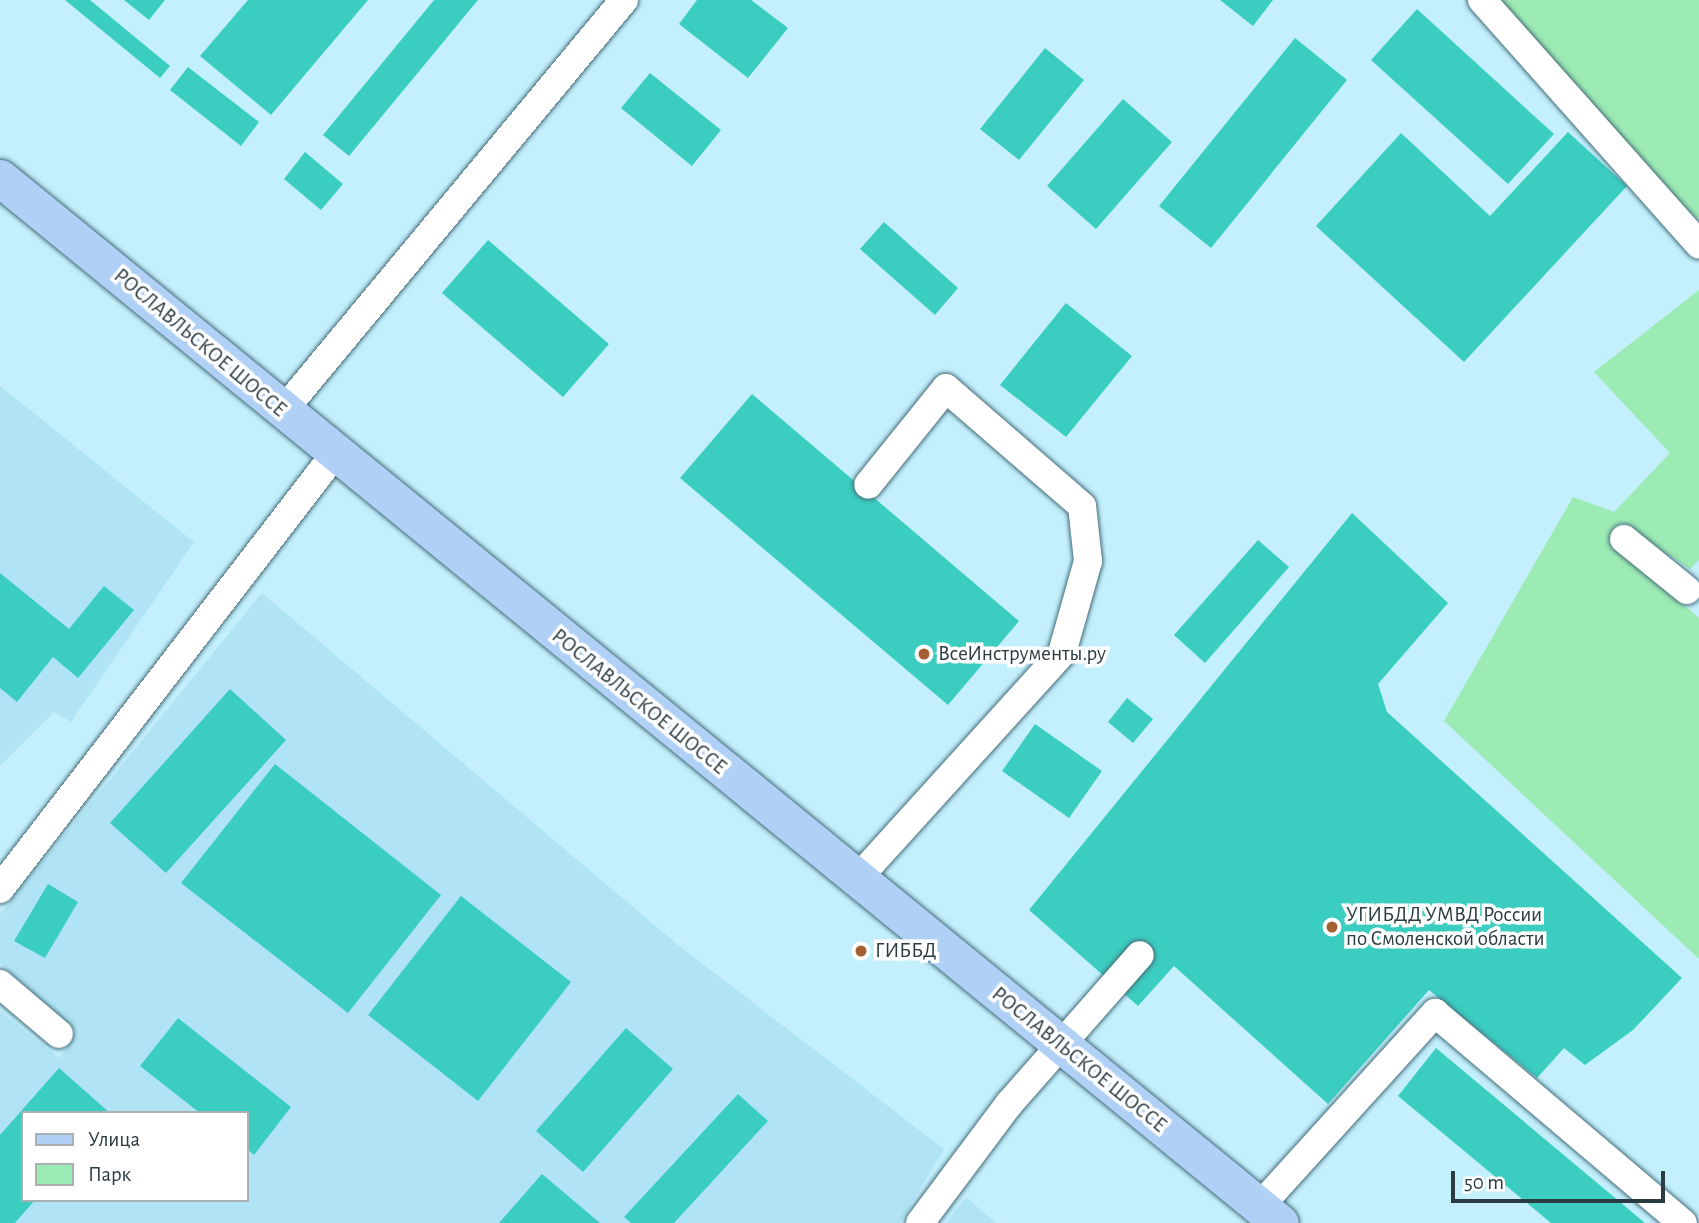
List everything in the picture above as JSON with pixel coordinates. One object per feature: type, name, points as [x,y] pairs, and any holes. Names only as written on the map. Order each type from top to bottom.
[{"type":"main road","name":"РОСЛАВЛЬСКОЕ ШОССЕ","points":[[0,178],[334,455],[1270,1215]]},
{"type":"lane","points":[[283,411],[624,0]]},
{"type":"lane","points":[[1482,0],[1699,244]]},
{"type":"lane","points":[[858,878],[1062,653],[1088,561],[1082,506],[946,388],[868,485]]},
{"type":"lane","points":[[0,890],[334,455]]},
{"type":"lane","points":[[1624,539],[1695,590]]},
{"type":"lane","points":[[920,1223],[1009,1104],[1140,955]]},
{"type":"lane","points":[[0,984],[59,1034]]},
{"type":"lane","points":[[1270,1215],[1435,1013],[1684,1223]]},
{"type":"shaded area","points":[[0,386],[194,542],[71,722],[54,712],[0,766]]},
{"type":"shaded area","points":[[262,593],[678,945],[944,1149],[900,1223],[0,1223],[0,1011],[59,1058],[76,1032],[0,963],[0,914]]},
{"type":"shaded area","points":[[966,1197],[996,1223],[946,1223]]},
{"type":"green space","points":[[1466,0],[1699,0],[1699,220]]},
{"type":"green space","points":[[1699,290],[1699,560],[1690,569],[1624,525],[1610,540],[1699,618],[1699,959],[1444,721],[1573,497],[1614,512],[1670,453],[1594,372]]},
{"type":"building","points":[[65,0],[90,0],[170,66],[160,78]]},
{"type":"building","points":[[124,0],[165,0],[149,20]]},
{"type":"building","points":[[248,0],[368,0],[271,115],[200,56]]},
{"type":"building","points":[[434,0],[478,0],[349,156],[323,135]]},
{"type":"building","points":[[697,0],[751,0],[788,28],[748,78],[679,24]]},
{"type":"building","points":[[1220,0],[1273,0],[1253,26]]},
{"type":"building","points":[[1417,9],[1554,134],[1508,184],[1371,60]]},
{"type":"building","points":[[1295,38],[1347,80],[1211,248],[1159,206]]},
{"type":"building","points":[[1045,48],[1084,80],[1019,160],[980,129]]},
{"type":"building","points":[[188,67],[259,122],[241,146],[170,90]]},
{"type":"building","points":[[650,73],[721,130],[692,166],[621,108]]},
{"type":"building","points":[[1123,99],[1172,142],[1096,229],[1047,186]]},
{"type":"building","points":[[1568,132],[1627,186],[1464,362],[1316,226],[1401,133],[1490,216]]},
{"type":"building","points":[[305,152],[343,184],[321,210],[284,179]]},
{"type":"building","points":[[884,222],[958,288],[935,315],[860,249]]},
{"type":"building","points":[[488,240],[609,344],[563,397],[442,293]]},
{"type":"building","points":[[1066,303],[1132,356],[1066,437],[1000,385]]},
{"type":"building","points":[[752,394],[1019,621],[948,705],[680,478]]},
{"type":"building","points":[[1352,513],[1448,603],[1378,684],[1387,712],[1682,978],[1633,1030],[1585,1065],[1564,1048],[1537,1078],[1429,990],[1328,1104],[1174,966],[1138,1006],[1029,910]]},
{"type":"building","points":[[1258,540],[1289,567],[1205,663],[1174,635]]},
{"type":"building","points":[[0,573],[69,629],[104,586],[134,610],[78,678],[53,657],[17,702],[0,688]]},
{"type":"building","points":[[230,689],[286,740],[166,873],[110,823]]},
{"type":"building","points":[[1127,698],[1153,719],[1133,743],[1108,722]]},
{"type":"building","points":[[1035,724],[1102,771],[1069,818],[1002,771]]},
{"type":"building","points":[[275,764],[441,895],[348,1013],[181,883]]},
{"type":"building","points":[[48,884],[78,902],[45,958],[14,941]]},
{"type":"building","points":[[461,896],[571,982],[478,1101],[368,1015]]},
{"type":"building","points":[[178,1018],[291,1107],[254,1155],[248,1150],[248,1111],[197,1111],[140,1066]]},
{"type":"building","points":[[626,1028],[673,1069],[583,1172],[536,1131]]},
{"type":"building","points":[[1436,1048],[1645,1223],[1551,1223],[1398,1096]]},
{"type":"building","points":[[59,1068],[108,1111],[21,1111]]},
{"type":"building","points":[[738,1094],[768,1121],[674,1223],[631,1223],[624,1217]]},
{"type":"building","points":[[21,1111],[21,1202],[33,1202],[15,1223],[0,1223],[0,1135]]},
{"type":"building","points":[[542,1174],[600,1223],[499,1223]]},
{"type":"place","name":"ВсеИнструменты.ру","points":[[924,654]]},
{"type":"place","name":"УГИБДД УМВД России по Смоленской области","points":[[1332,927]]},
{"type":"place","name":"ГИББД","points":[[861,951]]}]
